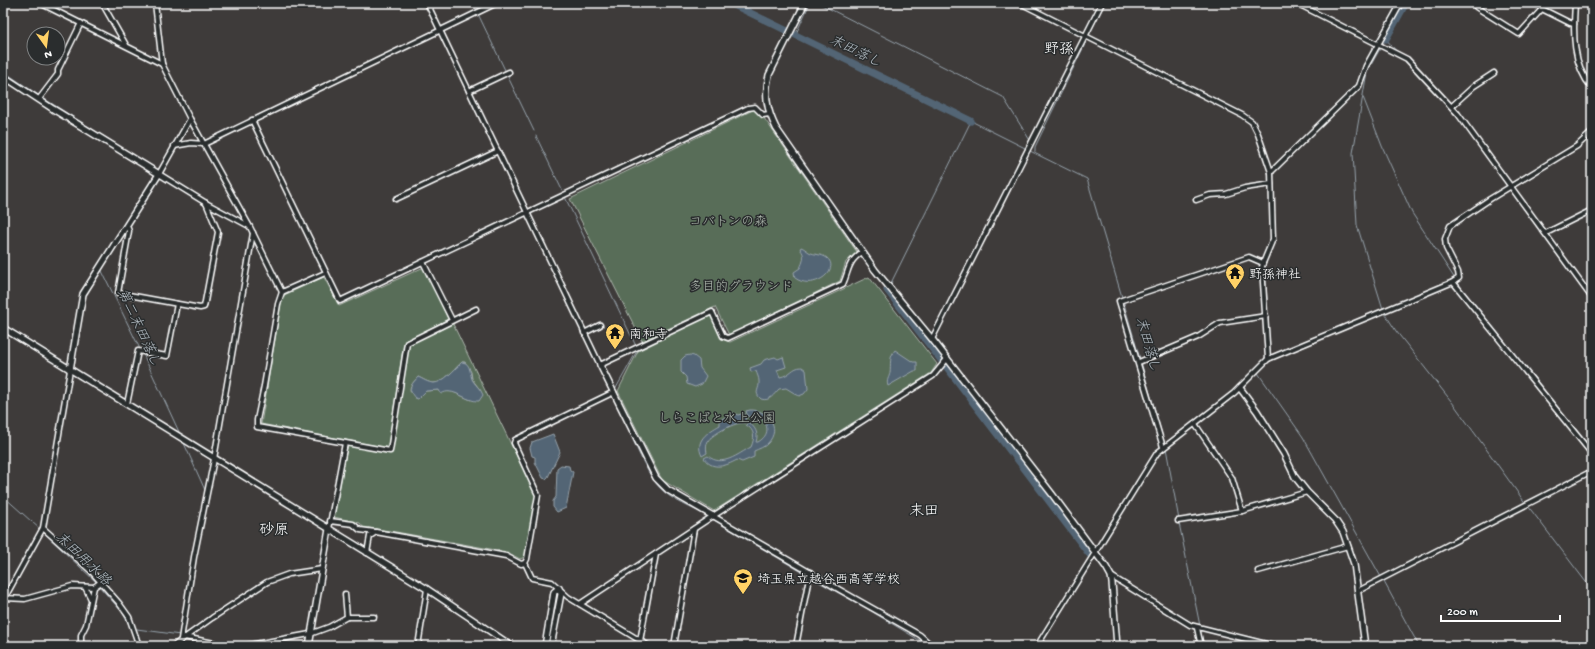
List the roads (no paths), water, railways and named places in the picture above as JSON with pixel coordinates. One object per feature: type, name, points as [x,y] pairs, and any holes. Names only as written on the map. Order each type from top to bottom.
[{"type":"street","points":[[40,3],[162,64]]},
{"type":"street","points":[[102,3],[126,46]]},
{"type":"street","points":[[155,3],[162,64],[190,120],[250,227],[282,292],[278,304],[257,427],[390,451],[407,343],[476,309]]},
{"type":"street","points":[[427,3],[584,333],[651,470],[661,484],[676,495],[712,516],[920,635],[932,646]]},
{"type":"street","points":[[174,146],[204,144],[497,3]]},
{"type":"street","points":[[805,3],[768,80],[766,102],[769,114],[776,128],[862,252],[932,339],[1052,494],[1106,567],[1111,576],[1117,646]]},
{"type":"street","points":[[1020,3],[1247,118],[1252,122],[1258,134],[1271,172],[1273,239],[1263,263],[1268,360]]},
{"type":"street","points":[[932,339],[1102,3]]},
{"type":"street","points":[[1271,172],[1359,86],[1366,66],[1401,3]]},
{"type":"street","points":[[1473,3],[1476,7],[1519,34],[1542,9],[1574,24]]},
{"type":"street","points":[[1576,3],[1574,24],[1577,54],[1582,73],[1592,88]]},
{"type":"street","points":[[1302,6],[1407,59],[1452,106],[1592,298]]},
{"type":"street","points":[[39,99],[58,74],[58,70],[81,23]]},
{"type":"street","points":[[469,91],[509,72]]},
{"type":"street","points":[[1452,106],[1474,86],[1494,73]]},
{"type":"street","points":[[3,76],[206,203],[250,227]]},
{"type":"street","points":[[252,120],[340,301],[748,108],[755,107],[763,115],[769,114]]},
{"type":"street","points":[[94,588],[72,586],[25,599],[4,599],[43,528],[83,294],[159,174],[190,120]]},
{"type":"street","points":[[1037,646],[1156,453],[1240,388],[1268,360],[1453,282],[1458,278],[1458,272],[1446,248],[1444,239],[1450,226],[1490,199],[1577,146],[1592,132]]},
{"type":"street","points":[[396,200],[498,151]]},
{"type":"street","points":[[1196,200],[1210,195],[1226,194],[1245,188],[1271,184]]},
{"type":"street","points":[[127,226],[129,231],[118,294],[200,308],[204,307],[218,232],[206,203]]},
{"type":"street","points":[[1546,233],[1592,210]]},
{"type":"street","points":[[183,638],[194,557],[214,458],[253,233]]},
{"type":"street","points":[[600,365],[712,312],[723,336],[728,338],[843,284],[847,269],[852,260],[862,252]]},
{"type":"street","points":[[1163,447],[1139,362],[1119,301],[1249,256],[1263,263]]},
{"type":"street","points":[[423,262],[452,320]]},
{"type":"street","points":[[282,292],[325,272]]},
{"type":"street","points":[[1453,282],[1592,454]]},
{"type":"street","points":[[127,404],[138,350],[167,356],[177,304]]},
{"type":"street","points":[[1139,362],[1198,337],[1220,323],[1266,316]]},
{"type":"street","points":[[584,333],[600,325]]},
{"type":"street","points":[[3,328],[427,590],[512,646]]},
{"type":"street","points":[[580,604],[712,516],[934,376],[947,359]]},
{"type":"street","points":[[1240,388],[1257,411],[1280,448],[1295,477],[1307,492],[1335,520],[1348,546],[1354,564],[1365,646]]},
{"type":"street","points":[[614,392],[515,440],[514,443],[538,495],[527,559],[525,563],[532,578],[552,582],[568,597],[649,646]]},
{"type":"street","points":[[1195,424],[1232,478],[1242,511]]},
{"type":"street","points":[[309,646],[344,443]]},
{"type":"street","points":[[1358,591],[1592,471]]},
{"type":"street","points":[[1178,521],[1242,511],[1307,492]]},
{"type":"street","points":[[330,521],[353,524],[360,530],[506,556],[521,564],[525,563]]},
{"type":"street","points":[[43,528],[91,571],[126,611],[133,625],[139,646]]},
{"type":"street","points":[[674,646],[694,529]]},
{"type":"street","points":[[367,553],[370,536],[376,532]]},
{"type":"street","points":[[1258,571],[1348,546]]},
{"type":"street","points":[[640,641],[656,554]]},
{"type":"street","points":[[173,646],[267,582],[289,574],[322,569]]},
{"type":"street","points":[[796,646],[810,572]]},
{"type":"street","points":[[1111,576],[1190,625],[1197,628],[1274,646]]},
{"type":"street","points":[[81,646],[81,635],[86,625],[94,588],[101,582]]},
{"type":"street","points":[[85,587],[91,599]]},
{"type":"street","points":[[545,646],[554,592],[559,588]]},
{"type":"street","points":[[551,646],[560,594],[559,588]]},
{"type":"street","points":[[418,646],[427,590]]},
{"type":"street","points":[[345,594],[347,617]]},
{"type":"street","points":[[244,646],[310,634],[329,627],[347,617],[374,617]]},
{"type":"street","points":[[1197,628],[1201,646]]},
{"type":"street","points":[[183,638],[214,643],[220,646]]},
{"type":"water","points":[[801,247],[811,253],[827,258],[830,263],[831,268],[828,273],[817,281],[802,282],[795,278],[794,272],[800,268],[803,258],[802,251],[800,249]]},
{"type":"water","points":[[895,350],[913,362],[917,362],[917,371],[914,371],[888,386],[887,381],[890,373],[891,358]]},
{"type":"water","points":[[690,355],[699,360],[700,368],[706,376],[702,384],[695,387],[687,384],[686,377],[681,372],[681,360],[685,356]]},
{"type":"water","points":[[775,357],[778,359],[783,357],[786,367],[777,370],[780,377],[787,375],[799,367],[806,370],[808,389],[804,394],[799,396],[786,388],[779,389],[772,397],[764,400],[759,397],[757,393],[759,380],[756,371],[751,372],[750,368],[761,364],[764,360]]},
{"type":"water","points":[[462,362],[469,367],[473,381],[483,395],[479,401],[474,401],[450,392],[441,394],[439,390],[426,391],[418,399],[415,398],[411,392],[411,387],[413,382],[418,377],[434,383],[441,381]]},
{"type":"water","points":[[750,410],[762,413],[771,420],[774,431],[768,443],[754,451],[754,457],[742,462],[737,460],[728,464],[715,466],[707,462],[704,458],[708,456],[719,461],[730,459],[751,447],[753,432],[746,425],[748,422],[756,430],[756,442],[765,436],[767,430],[765,423],[760,417],[748,417],[746,411]]},
{"type":"water","points":[[733,413],[738,415],[744,413],[746,417],[745,423],[731,426],[710,438],[706,447],[707,453],[702,456],[700,450],[701,441],[707,434],[720,425],[720,420]]},
{"type":"water","points":[[553,434],[560,452],[546,479],[543,478],[535,462],[535,457],[532,456],[530,448],[532,442]]},
{"type":"water","points":[[561,465],[569,466],[570,470],[573,472],[566,508],[557,512],[553,507],[553,501],[556,497],[557,468]]},
{"type":"waterway","points":[[473,3],[476,9]]},
{"type":"waterway","name":"末田落し","points":[[730,3],[971,121]]},
{"type":"waterway","points":[[795,36],[810,3]]},
{"type":"waterway","points":[[818,3],[1003,97],[1031,142]]},
{"type":"waterway","points":[[1089,35],[1105,3]]},
{"type":"waterway","points":[[1376,42],[1398,3]]},
{"type":"waterway","points":[[1386,39],[1406,3]]},
{"type":"waterway","points":[[479,16],[505,70]]},
{"type":"waterway","points":[[1035,152],[1035,147],[1088,38]]},
{"type":"waterway","points":[[1383,44],[1386,39],[1397,52]]},
{"type":"waterway","points":[[1367,60],[1375,45]]},
{"type":"waterway","points":[[1381,47],[1367,72],[1353,153],[1357,225],[1383,309]]},
{"type":"waterway","points":[[1403,59],[1448,106]]},
{"type":"waterway","points":[[1359,80],[1364,66]]},
{"type":"waterway","name":"第二末田落し","points":[[3,71],[40,96]]},
{"type":"waterway","points":[[508,77],[534,131]]},
{"type":"waterway","points":[[1284,157],[1357,85]]},
{"type":"waterway","points":[[1363,97],[1382,146],[1412,213],[1455,279]]},
{"type":"waterway","name":"第二末田落し","points":[[43,98],[135,156]]},
{"type":"waterway","points":[[1453,111],[1507,186]]},
{"type":"waterway","name":"末田落し","points":[[891,283],[971,121],[1027,149]]},
{"type":"waterway","points":[[536,136],[562,190]]},
{"type":"waterway","name":"末田落し","points":[[1030,151],[1087,179],[1122,297]]},
{"type":"waterway","points":[[1273,185],[1274,172]]},
{"type":"waterway","points":[[1509,189],[1592,303]]},
{"type":"waterway","points":[[565,197],[635,344]]},
{"type":"waterway","name":"第二末田落し","points":[[129,227],[143,204]]},
{"type":"waterway","name":"第二末田落し","points":[[106,262],[126,231]]},
{"type":"waterway","points":[[1274,241],[1275,232]]},
{"type":"waterway","points":[[1265,264],[1270,357]]},
{"type":"waterway","name":"第二末田落し","points":[[101,269],[140,349]]},
{"type":"waterway","points":[[1457,282],[1592,449]]},
{"type":"waterway","name":"末田落し","points":[[887,290],[941,360]]},
{"type":"waterway","name":"末田落し","points":[[1123,300],[1140,359]]},
{"type":"waterway","points":[[1384,312],[1396,331],[1455,406],[1526,504]]},
{"type":"waterway","points":[[615,390],[638,349]]},
{"type":"waterway","name":"第二末田落し","points":[[143,354],[180,434]]},
{"type":"waterway","points":[[1271,360],[1258,373],[1303,437],[1381,577]]},
{"type":"waterway","name":"末田落し","points":[[1141,362],[1165,445]]},
{"type":"waterway","name":"末田落し","points":[[945,365],[970,398]]},
{"type":"waterway","name":"末田落し","points":[[972,401],[1011,452]]},
{"type":"waterway","points":[[621,412],[633,441],[653,480],[664,492],[676,500],[709,517]]},
{"type":"waterway","name":"第二末田落し","points":[[183,441],[205,490],[204,501]]},
{"type":"waterway","name":"末田落し","points":[[1166,448],[1179,520]]},
{"type":"waterway","name":"末田落し","points":[[1014,455],[1089,554]]},
{"type":"waterway","name":"末田用水路","points":[[3,496],[41,530]]},
{"type":"waterway","points":[[1528,506],[1592,590]]},
{"type":"waterway","points":[[712,519],[807,575]]},
{"type":"waterway","name":"末田落し","points":[[1179,523],[1200,626]]},
{"type":"waterway","name":"末田用水路","points":[[43,532],[96,582]]},
{"type":"waterway","points":[[810,577],[929,646]]},
{"type":"waterway","points":[[1383,580],[1419,646]]},
{"type":"waterway","name":"末田用水路","points":[[98,585],[122,612],[132,630]]},
{"type":"waterway","name":"第二末田落し","points":[[135,631],[137,629],[180,635],[180,632]]},
{"type":"waterway","name":"末田落し","points":[[1200,629],[1204,646]]},
{"type":"waterway","name":"末田用水路","points":[[134,639],[136,646]]},
{"type":"place","name":"野孫神社","points":[[1235,290]]},
{"type":"place","name":"南和寺","points":[[615,350]]},
{"type":"place","name":"埼玉県立越谷西高等学校","points":[[743,595]]},
{"type":"district","name":"野孫","points":[[1059,48]]},
{"type":"district","name":"末田","points":[[924,510]]},
{"type":"district","name":"砂原","points":[[274,529]]},
{"type":"park label","name":"コバトンの森","points":[[728,220]]},
{"type":"park label","name":"多目的グラウンド","points":[[741,285]]},
{"type":"park label","name":"しらこばと水上公園","points":[[717,417]]}]
